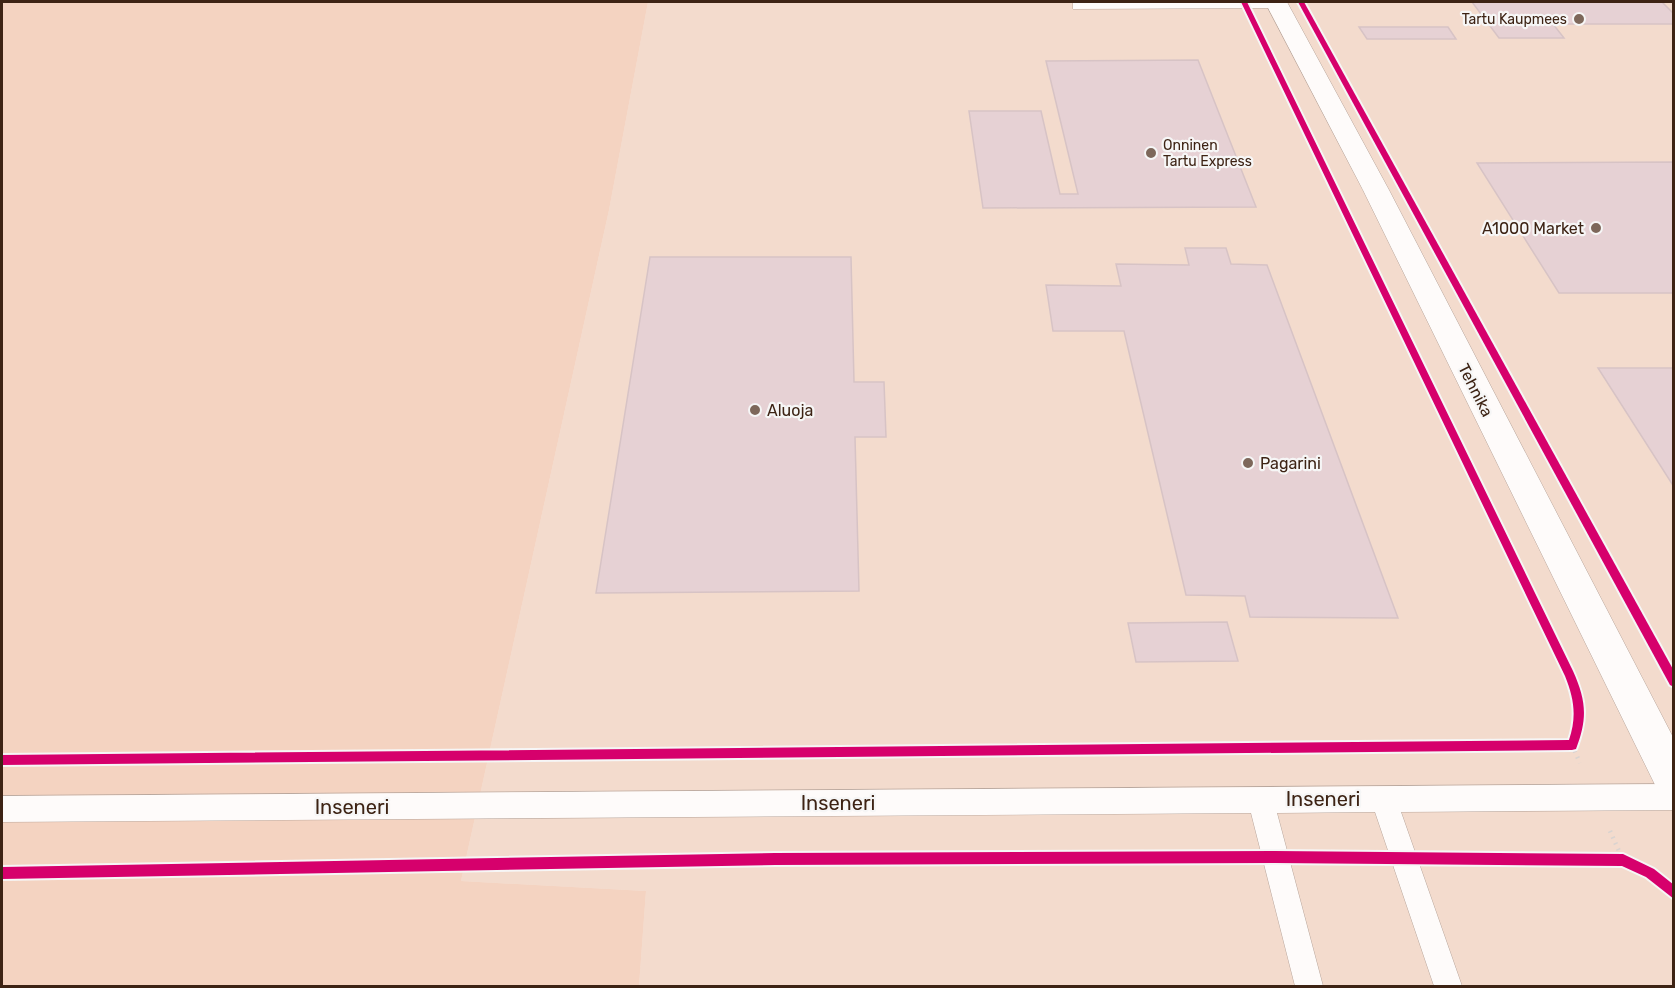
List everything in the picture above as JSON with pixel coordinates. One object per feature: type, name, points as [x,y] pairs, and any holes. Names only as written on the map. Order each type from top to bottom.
[{"type":"street","name":"Tehnika","points":[[1277,3],[1376,190],[1674,781]]},
{"type":"lane","points":[[1078,6],[1277,3]]},
{"type":"lane","name":"Inseneri","points":[[2,809],[1674,797]]},
{"type":"lane","points":[[1384,799],[1448,987]]},
{"type":"lane","points":[[1261,800],[1309,987]]},
{"type":"path","points":[[2,760],[1572,745],[1579,729],[1581,703],[1569,674],[1324,167]]},
{"type":"path","points":[[2,873],[775,859],[1275,857],[1623,860],[1650,873],[1674,893]]},
{"type":"shaded area","points":[[2,2],[648,2],[609,210],[461,881],[646,891],[639,986],[2,986]]},
{"type":"shaded area","points":[[648,2],[1673,2],[1673,986],[639,986],[646,891],[461,881],[609,210]]},
{"type":"building","name":"Tartu Kaupmees","points":[[1472,2],[1662,2],[1674,14],[1674,24],[1553,24],[1564,38],[1499,38]]},
{"type":"building","points":[[1359,27],[1448,27],[1456,39],[1367,39]]},
{"type":"building","name":"Onninen Tartu Express","points":[[1198,60],[1256,207],[983,208],[969,111],[1041,111],[1060,194],[1078,194],[1046,61]]},
{"type":"building","name":"A1000 Market","points":[[1674,162],[1674,293],[1559,293],[1477,163]]},
{"type":"building","name":"Pagarini","points":[[1185,248],[1226,248],[1231,264],[1267,265],[1398,618],[1250,617],[1245,596],[1186,595],[1124,331],[1053,331],[1046,285],[1121,286],[1116,264],[1189,265]]},
{"type":"building","name":"Aluoja","points":[[650,257],[851,257],[854,382],[884,382],[886,437],[855,437],[859,591],[596,593]]},
{"type":"building","points":[[1598,368],[1674,368],[1674,487]]},
{"type":"building","points":[[1227,622],[1238,661],[1136,662],[1128,623]]},
{"type":"cycle path","points":[[2,760],[1572,745],[1580,709],[1569,674],[1244,2]]},
{"type":"cycle path","points":[[1301,2],[1674,682]]},
{"type":"cycle path","points":[[2,873],[775,859],[1275,857],[1623,860],[1650,873],[1674,893]]},
{"type":"place","name":"Tartu Kaupmees","points":[[1579,19]]},
{"type":"place","name":"Onninen Tartu Express","points":[[1151,153]]},
{"type":"place","name":"A1000 Market","points":[[1596,228]]},
{"type":"place","name":"Aluoja","points":[[755,410]]},
{"type":"place","name":"Pagarini","points":[[1248,463]]}]
